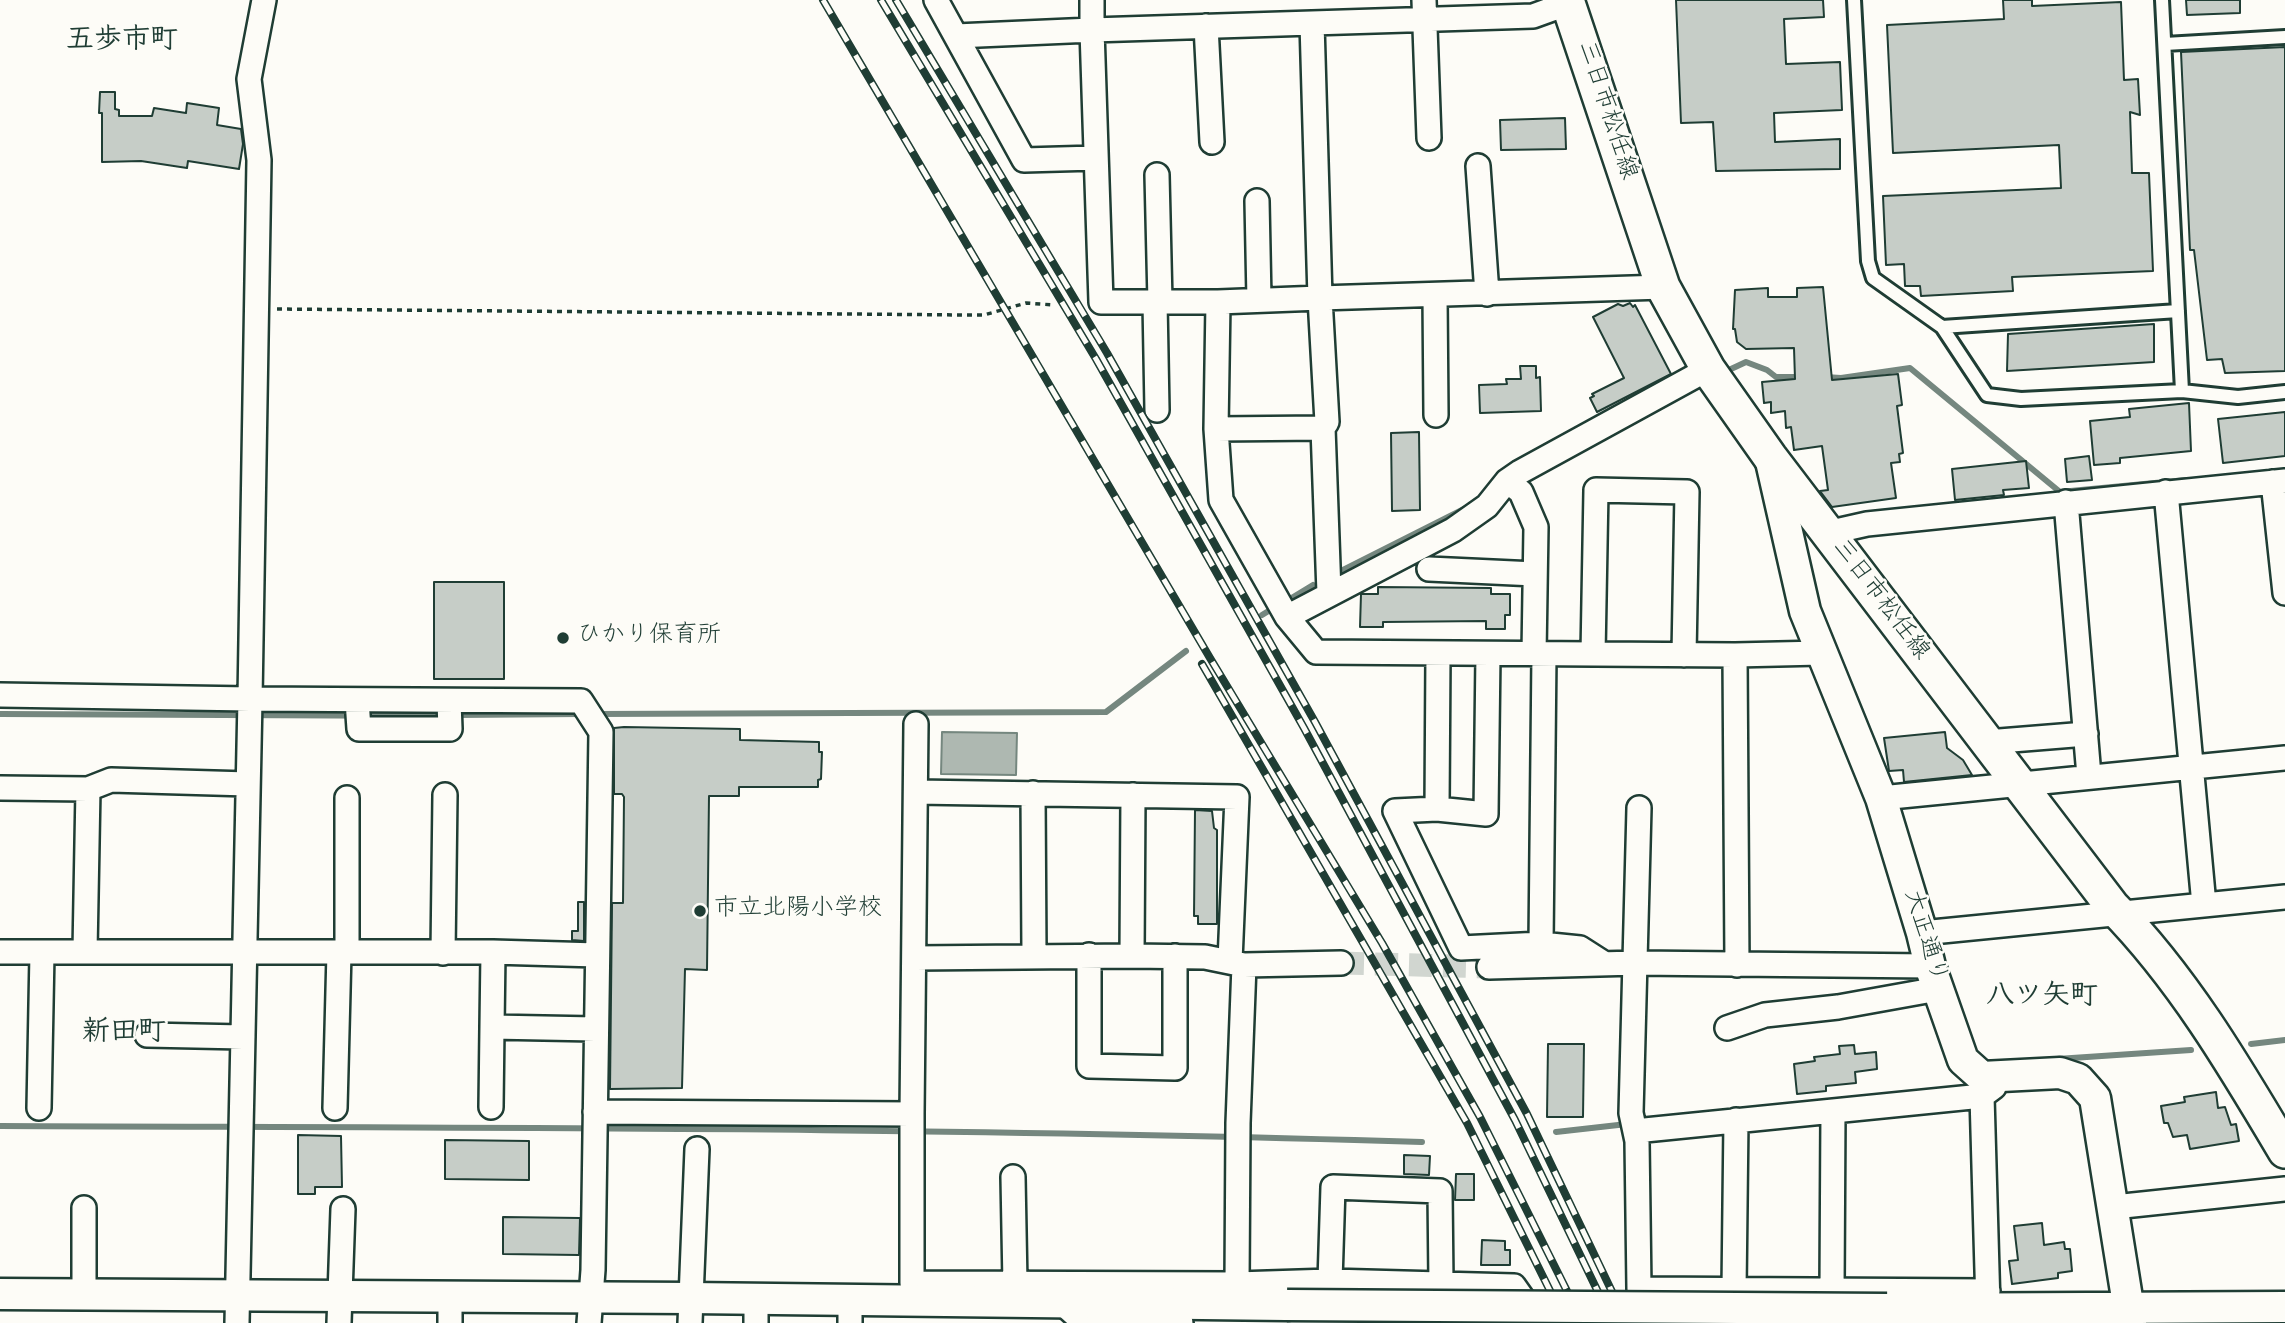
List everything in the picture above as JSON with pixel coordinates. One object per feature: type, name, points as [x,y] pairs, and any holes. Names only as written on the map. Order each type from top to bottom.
[{"type":"main road","name":"三日市松任線","points":[[1570,1],[1663,287],[1708,369],[1827,533],[2218,1040],[2285,1151]]},
{"type":"street","points":[[238,1309],[258,309],[259,160],[249,79],[264,0]]},
{"type":"street","points":[[936,0],[1024,160],[1095,158]]},
{"type":"street","points":[[1092,0],[1101,302],[1218,302],[1663,287]]},
{"type":"street","points":[[956,36],[1312,23],[1424,10],[1533,16],[1570,1]]},
{"type":"street","points":[[1424,10],[1429,138]]},
{"type":"street","points":[[1312,23],[1320,298],[1327,422],[1324,428],[1329,593]]},
{"type":"street","points":[[1206,26],[1212,142]]},
{"type":"street","points":[[1478,166],[1487,294]]},
{"type":"street","points":[[1157,175],[1157,410]]},
{"type":"street","points":[[1257,201],[1259,300]]},
{"type":"street","points":[[1435,295],[1436,415]]},
{"type":"street","points":[[1218,302],[1216,429],[1221,500],[1287,617],[1316,652],[1684,655],[1821,653]]},
{"type":"street","points":[[1287,617],[1453,530],[1487,506],[1507,481],[1520,472],[1708,369]]},
{"type":"street","points":[[1216,429],[1324,428]]},
{"type":"street","name":"大正通り","points":[[1770,457],[1805,611],[1881,799],[1934,977],[1963,1060],[1982,1077],[2060,1073],[2078,1079],[2095,1098],[2130,1315]]},
{"type":"street","points":[[1507,481],[1521,492],[1536,527],[1541,944]]},
{"type":"street","points":[[1827,533],[1867,524],[2279,481],[2285,593]]},
{"type":"street","points":[[1593,654],[1596,490],[1687,492],[1684,655]]},
{"type":"street","points":[[2166,492],[2204,905]]},
{"type":"street","points":[[2066,502],[2089,776]]},
{"type":"street","points":[[1429,569],[1535,575]]},
{"type":"street","points":[[1437,809],[1438,653]]},
{"type":"street","points":[[1488,654],[1486,814],[1437,809],[1395,811],[1461,948],[1541,944],[1580,948],[1605,964]]},
{"type":"street","points":[[1735,655],[1737,965]]},
{"type":"street","points":[[0,695],[249,710],[357,700],[581,701],[601,732],[590,1310]]},
{"type":"street","points":[[357,700],[359,729],[450,729],[449,701]]},
{"type":"street","points":[[916,724],[912,1283],[1237,1284],[1329,1281],[1499,1285],[1514,1286],[1539,1323]]},
{"type":"street","points":[[1987,742],[2086,734]]},
{"type":"street","points":[[1881,799],[2285,758]]},
{"type":"street","points":[[0,788],[88,789],[111,780],[248,783]]},
{"type":"street","points":[[85,951],[88,789]]},
{"type":"street","points":[[916,792],[1237,797],[1237,1284]]},
{"type":"street","points":[[1033,793],[1034,956]]},
{"type":"street","points":[[443,953],[445,795]]},
{"type":"street","points":[[1132,956],[1133,795]]},
{"type":"street","points":[[335,1108],[347,798]]},
{"type":"street","points":[[1639,808],[1634,1126],[1637,1141],[1639,1289],[1832,1290],[1988,1311]]},
{"type":"street","points":[[1922,933],[2285,897]]},
{"type":"street","points":[[0,952],[597,955]]},
{"type":"street","points":[[39,1108],[42,953]]},
{"type":"street","points":[[491,1107],[493,953]]},
{"type":"street","points":[[1089,956],[1089,1066],[1175,1068],[1175,956]]},
{"type":"street","points":[[915,957],[1175,956],[1205,957],[1237,963],[1341,963]]},
{"type":"street","points":[[1489,967],[1636,963],[1835,966],[1934,977]]},
{"type":"street","points":[[1835,966],[1838,1007]]},
{"type":"street","points":[[1727,1028],[1765,1015],[1838,1007],[1934,977]]},
{"type":"street","points":[[492,1027],[595,1029]]},
{"type":"street","points":[[147,1035],[243,1037]]},
{"type":"street","points":[[1634,1126],[1735,1120],[1982,1096],[2008,1076]]},
{"type":"street","points":[[1982,1096],[1988,1311]]},
{"type":"street","points":[[1832,1290],[1833,1111]]},
{"type":"street","points":[[1734,1290],[1735,1120]]},
{"type":"street","points":[[595,1122],[912,1125]]},
{"type":"street","points":[[690,1310],[697,1149]]},
{"type":"street","points":[[1013,1177],[1015,1284]]},
{"type":"street","points":[[1329,1281],[1333,1186],[1440,1191],[1441,1283]]},
{"type":"street","points":[[2114,1207],[2285,1189]]},
{"type":"street","points":[[83,1208],[84,1293]]},
{"type":"street","points":[[339,1309],[343,1209]]},
{"type":"street","points":[[1396,1282],[1394,1317],[1397,1323],[1539,1323]]},
{"type":"street","points":[[1499,1285],[1500,1323]]},
{"type":"street","points":[[1644,1289],[1644,1320],[1777,1322],[1988,1311],[2130,1315],[2285,1307]]},
{"type":"street","points":[[1777,1322],[1791,1290]]},
{"type":"street","points":[[0,1294],[84,1293],[238,1309],[850,1311],[1061,1302],[1879,1318]]},
{"type":"street","points":[[1061,1302],[1081,1320],[1181,1323]]},
{"type":"lane","points":[[1854,0],[1868,261],[1874,278],[1942,327],[1987,395],[2021,399],[2182,391],[2238,397],[2285,392]]},
{"type":"lane","points":[[2162,0],[2182,391]]},
{"type":"lane","points":[[2165,44],[2285,37]]},
{"type":"lane","points":[[1942,327],[2178,311]]},
{"type":"path","points":[[258,309],[984,315],[1026,303],[1054,305]]},
{"type":"shaded area","points":[[942,732],[1017,733],[1016,775],[941,774]]},
{"type":"building","points":[[1676,0],[1823,0],[1824,17],[1784,19],[1786,64],[1840,62],[1842,110],[1774,113],[1775,142],[1840,139],[1840,169],[1716,171],[1713,122],[1681,123]]},
{"type":"building","points":[[2003,0],[2032,0],[2032,6],[2121,2],[2124,80],[2138,79],[2140,115],[2130,112],[2132,173],[2149,173],[2153,271],[2012,277],[2013,291],[1921,296],[1920,286],[1905,286],[1904,264],[1886,265],[1883,196],[2061,188],[2059,145],[1893,153],[1887,25],[2004,19]]},
{"type":"building","points":[[2186,0],[2240,0],[2240,13],[2187,15]]},
{"type":"building","points":[[2285,47],[2285,371],[2225,373],[2222,359],[2207,360],[2194,250],[2190,250],[2181,52]]},
{"type":"building","points":[[100,92],[115,92],[115,109],[119,110],[119,116],[152,116],[154,108],[186,113],[187,103],[219,108],[217,125],[241,129],[243,144],[239,169],[188,161],[187,168],[141,161],[102,162]]},
{"type":"building","points":[[1565,118],[1566,149],[1501,150],[1500,120]]},
{"type":"building","points":[[1823,287],[1832,380],[1898,374],[1902,405],[1897,406],[1903,453],[1899,454],[1900,462],[1891,463],[1896,498],[1832,507],[1820,491],[1828,490],[1822,446],[1794,450],[1791,427],[1786,428],[1785,411],[1771,413],[1771,402],[1764,403],[1762,382],[1795,379],[1794,348],[1746,349],[1737,342],[1733,329],[1735,290],[1768,288],[1768,297],[1797,297],[1797,288]]},
{"type":"building","points":[[1630,303],[1633,307],[1635,305],[1671,374],[1597,412],[1590,398],[1594,396],[1592,394],[1624,378],[1593,317],[1618,304],[1623,306]]},
{"type":"building","points":[[2154,324],[2154,362],[2007,371],[2008,334]]},
{"type":"building","points":[[1520,366],[1536,366],[1536,378],[1540,377],[1541,411],[1480,413],[1479,385],[1507,384],[1506,379],[1521,379]]},
{"type":"building","points":[[2189,403],[2191,451],[2120,458],[2120,463],[2094,465],[2090,421],[2130,417],[2129,409]]},
{"type":"building","points":[[2285,412],[2285,456],[2223,463],[2218,419]]},
{"type":"building","points":[[1419,432],[1420,510],[1392,511],[1391,433]]},
{"type":"building","points":[[2089,456],[2092,480],[2067,482],[2065,459]]},
{"type":"building","points":[[2026,461],[2029,488],[2003,490],[2004,495],[1955,500],[1952,469]]},
{"type":"building","points":[[434,582],[504,582],[504,679],[434,679]]},
{"type":"building","points":[[1378,587],[1491,588],[1491,594],[1510,594],[1510,615],[1505,615],[1505,629],[1486,629],[1486,621],[1383,622],[1383,627],[1360,627],[1361,594],[1378,594]]},
{"type":"building","points":[[614,728],[740,729],[740,740],[819,742],[819,752],[822,752],[818,787],[739,787],[739,796],[709,796],[707,970],[685,969],[682,1088],[610,1089],[612,903],[623,903],[624,797],[622,794],[614,794]]},
{"type":"building","points":[[1945,732],[1947,748],[1963,760],[1972,775],[1904,782],[1903,770],[1889,771],[1884,738]]},
{"type":"building","points":[[1195,810],[1212,811],[1214,828],[1217,830],[1217,924],[1198,924],[1198,916],[1194,916]]},
{"type":"building","points":[[578,902],[584,902],[584,941],[572,940],[572,931],[578,931]]},
{"type":"building","points":[[1548,1044],[1584,1044],[1583,1117],[1547,1117]]},
{"type":"building","points":[[1854,1045],[1855,1054],[1876,1052],[1877,1069],[1855,1072],[1856,1083],[1826,1086],[1826,1091],[1797,1094],[1794,1064],[1815,1061],[1814,1057],[1840,1054],[1839,1046]]},
{"type":"building","points":[[2216,1092],[2218,1108],[2225,1107],[2231,1125],[2236,1124],[2239,1141],[2190,1149],[2187,1135],[2173,1137],[2168,1123],[2164,1123],[2161,1106],[2185,1102],[2184,1097]]},
{"type":"building","points":[[298,1135],[341,1136],[342,1187],[315,1187],[315,1194],[298,1194]]},
{"type":"building","points":[[445,1140],[529,1141],[529,1180],[445,1179]]},
{"type":"building","points":[[1404,1155],[1430,1156],[1429,1175],[1404,1174]]},
{"type":"building","points":[[1456,1174],[1474,1174],[1474,1200],[1455,1200]]},
{"type":"building","points":[[503,1217],[580,1218],[579,1255],[503,1254]]},
{"type":"building","points":[[2042,1223],[2044,1245],[2064,1242],[2065,1249],[2070,1249],[2072,1271],[2058,1273],[2058,1278],[2012,1284],[2009,1261],[2018,1260],[2014,1226]]},
{"type":"building","points":[[1482,1240],[1505,1241],[1505,1250],[1510,1250],[1510,1265],[1481,1265]]},
{"type":"waterway","points":[[1731,369],[1746,362],[1767,370],[1776,377],[1801,377]]},
{"type":"waterway","points":[[1825,377],[1841,378],[1910,368],[2060,492],[2186,480]]},
{"type":"waterway","points":[[1343,570],[1468,507]]},
{"type":"waterway","points":[[1285,602],[1313,585]]},
{"type":"waterway","points":[[1262,615],[1275,607]]},
{"type":"waterway","points":[[596,714],[1106,712],[1186,651]]},
{"type":"waterway","points":[[0,714],[445,716]]},
{"type":"waterway","points":[[456,715],[581,714]]},
{"type":"waterway","points":[[2251,1044],[2285,1040]]},
{"type":"waterway","points":[[2057,1059],[2191,1050]]},
{"type":"waterway","points":[[1556,1132],[1627,1124]]},
{"type":"waterway","points":[[0,1126],[889,1131],[1422,1142]]},
{"type":"tunnel","points":[[1341,963],[1489,967]]},
{"type":"railway","points":[[823,0],[1210,658],[1382,943],[1480,1117],[1583,1323]]},
{"type":"railway","points":[[881,0],[1096,359],[1304,728],[1515,1120],[1613,1323]]},
{"type":"railway","points":[[896,0],[1107,353],[1315,722],[1527,1114],[1627,1323]]},
{"type":"railway","points":[[1202,664],[1467,1123],[1566,1323]]},
{"type":"place","name":"ひかり保育所","points":[[563,638]]},
{"type":"place","name":"市立北陽小学校","points":[[700,911]]},
{"type":"district","name":"五歩市町","points":[[122,43]]},
{"type":"district","name":"八ツ矢町","points":[[2042,999]]},
{"type":"district","name":"新田町","points":[[124,1035]]}]
